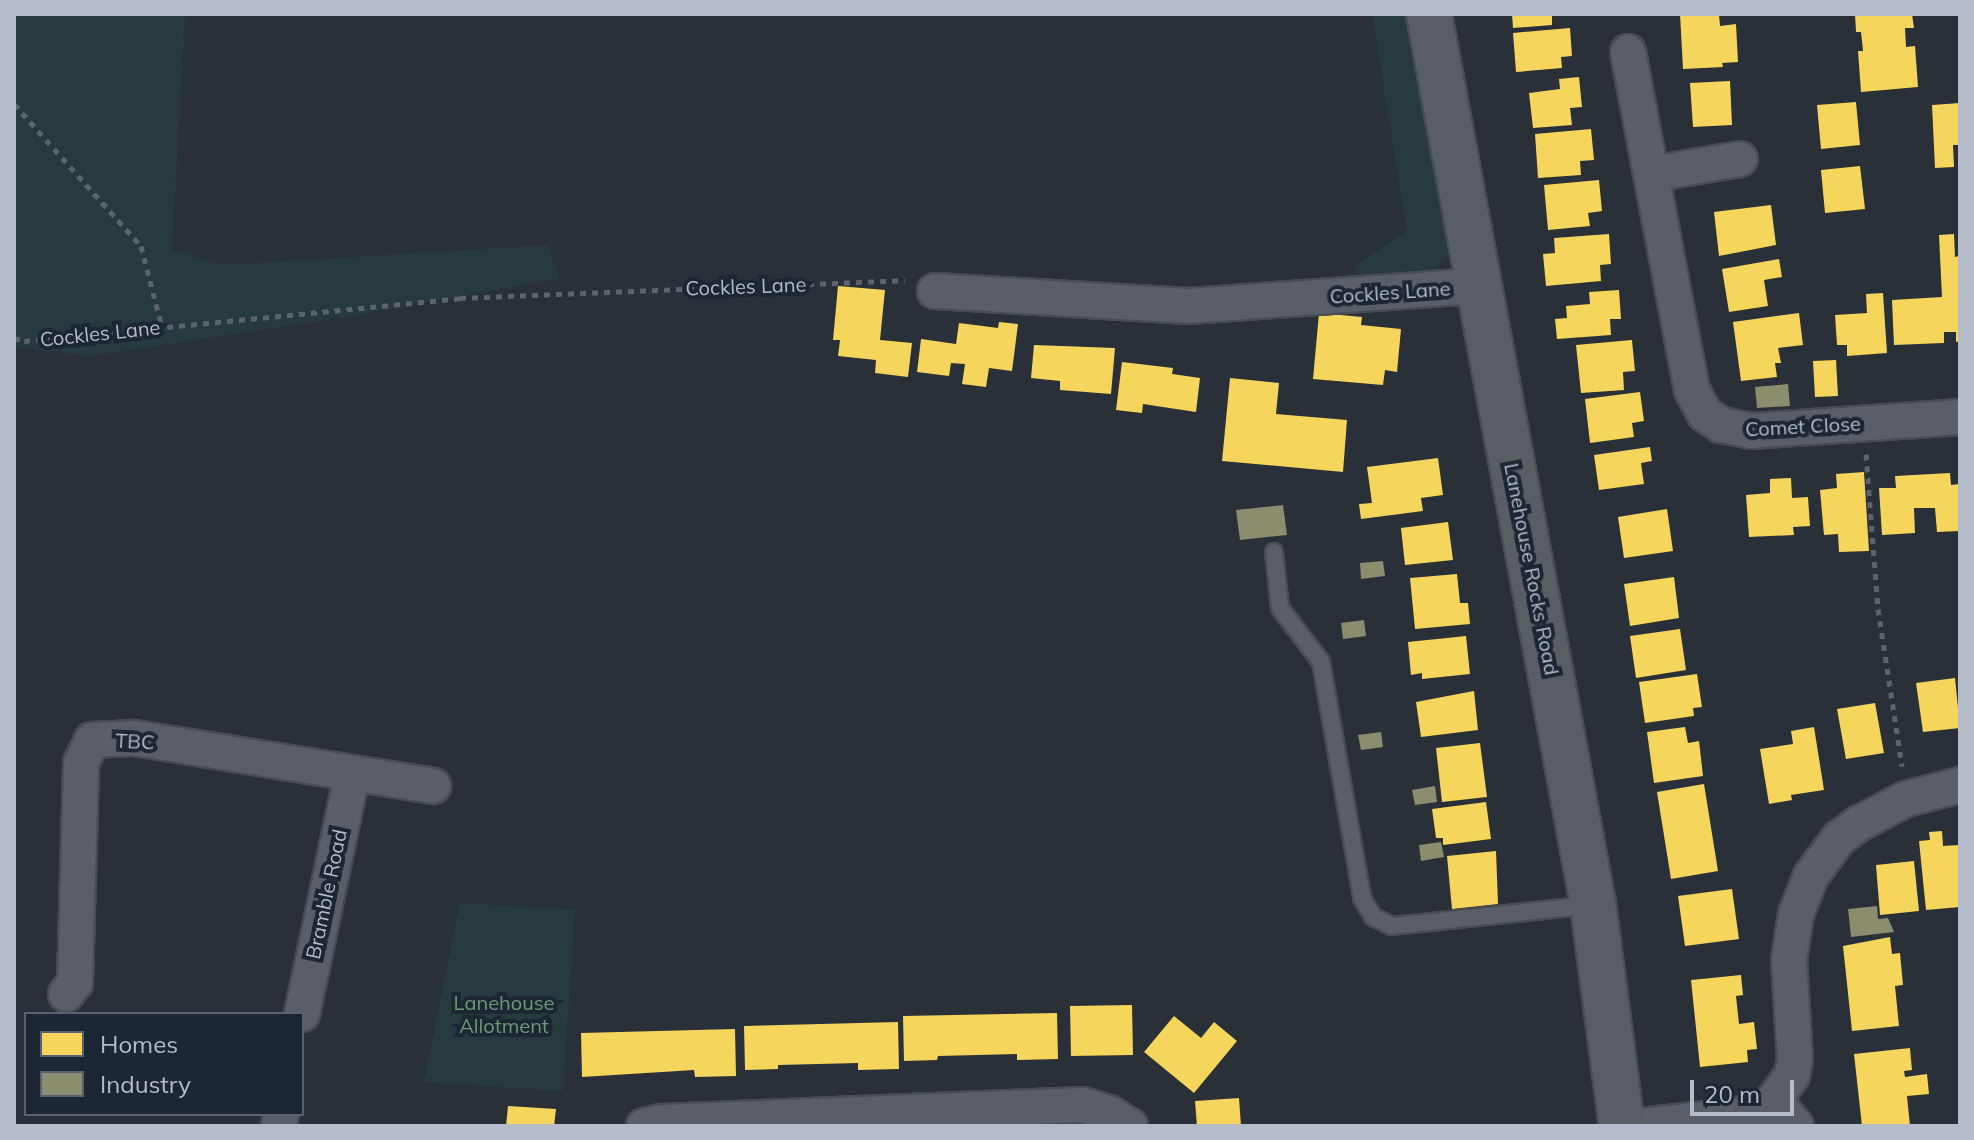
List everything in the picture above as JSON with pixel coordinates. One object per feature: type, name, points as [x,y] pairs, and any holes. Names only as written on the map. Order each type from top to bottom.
[{"type":"main road","name":"Lanehouse Rocks Road","points":[[1429,14],[1593,904],[1622,1126]]},
{"type":"street","name":"Comet Close","points":[[1628,52],[1692,390],[1699,405],[1713,420],[1730,428],[1751,431],[1960,417]]},
{"type":"street","points":[[1652,174],[1740,159]]},
{"type":"street","name":"Cockles Lane","points":[[935,291],[1189,306],[1477,286]]},
{"type":"street","name":"TBC","points":[[66,994],[75,983],[81,763],[92,740],[134,738],[433,786]]},
{"type":"street","name":"Bramble Road","points":[[302,1012],[352,775]]},
{"type":"street","points":[[1640,1126],[1739,1115],[1764,1108],[1774,1100],[1792,1075],[1795,1060],[1789,960],[1803,894],[1824,857],[1839,838],[1871,816],[1906,799],[1960,785]]},
{"type":"street","points":[[1774,1100],[1796,1126]]},
{"type":"street","points":[[644,1126],[661,1122],[1083,1105],[1109,1113],[1130,1126]]},
{"type":"lane","points":[[1274,552],[1280,608],[1321,662],[1362,898],[1373,917],[1392,926],[1593,904]]},
{"type":"path","points":[[14,104],[141,246],[162,327]]},
{"type":"path","name":"Cockles Lane","points":[[14,338],[24,341],[460,298],[916,279],[935,291]]},
{"type":"path","points":[[1865,441],[1878,609],[1906,799]]},
{"type":"green space","points":[[14,14],[185,14],[172,250],[224,265],[548,245],[559,278],[347,317],[90,356],[14,347]]},
{"type":"green space","points":[[1372,14],[1416,14],[1448,255],[1430,279],[1358,280],[1356,265],[1407,231]]},
{"type":"green space","name":"Lanehouse Allotment","points":[[460,903],[575,910],[563,1091],[424,1082]]},
{"type":"building: Homes","points":[[1512,14],[1552,14],[1552,25],[1513,28]]},
{"type":"building: Homes","points":[[1680,14],[1719,14],[1720,26],[1736,24],[1738,62],[1722,63],[1723,67],[1683,69]]},
{"type":"building: Homes","points":[[1855,14],[1912,14],[1914,28],[1905,28],[1906,47],[1915,46],[1918,87],[1861,92],[1858,51],[1863,51],[1861,32],[1856,32]]},
{"type":"building: Homes","points":[[1570,28],[1572,56],[1561,57],[1562,68],[1516,72],[1513,33]]},
{"type":"building: Homes","points":[[1579,77],[1582,107],[1570,108],[1572,125],[1533,128],[1529,93],[1560,89],[1559,79]]},
{"type":"building: Homes","points":[[1730,81],[1732,125],[1693,127],[1690,83]]},
{"type":"building: Homes","points":[[1856,102],[1860,145],[1821,149],[1817,105]]},
{"type":"building: Homes","points":[[1960,103],[1960,145],[1953,145],[1954,167],[1935,168],[1932,105]]},
{"type":"building: Homes","points":[[1591,129],[1594,160],[1580,161],[1581,175],[1538,178],[1535,134]]},
{"type":"building: Homes","points":[[1860,166],[1865,209],[1825,213],[1821,170]]},
{"type":"building: Homes","points":[[1599,180],[1602,211],[1588,213],[1590,226],[1548,230],[1544,185]]},
{"type":"building: Homes","points":[[1771,205],[1776,245],[1719,256],[1714,212]]},
{"type":"building: Homes","points":[[1609,234],[1611,264],[1600,265],[1601,281],[1546,286],[1543,254],[1555,253],[1554,238]]},
{"type":"building: Homes","points":[[1954,234],[1955,257],[1959,256],[1960,341],[1956,342],[1956,332],[1944,332],[1944,343],[1894,345],[1892,300],[1942,297],[1939,235]]},
{"type":"building: Homes","points":[[1779,259],[1782,277],[1764,280],[1768,306],[1729,312],[1722,269]]},
{"type":"building: Homes","points":[[838,286],[885,290],[880,340],[912,343],[908,377],[875,373],[876,360],[838,356],[840,340],[833,340]]},
{"type":"building: Homes","points":[[1619,290],[1621,319],[1610,319],[1611,335],[1557,339],[1555,319],[1567,318],[1566,306],[1590,304],[1589,292]]},
{"type":"building: Homes","points":[[1883,293],[1887,353],[1847,356],[1847,345],[1837,345],[1835,315],[1867,313],[1866,294]]},
{"type":"building: Homes","points":[[1319,313],[1362,317],[1361,325],[1401,329],[1397,372],[1385,370],[1383,385],[1313,379]]},
{"type":"building: Homes","points":[[1799,313],[1803,345],[1778,348],[1781,363],[1775,363],[1777,377],[1741,381],[1733,322]]},
{"type":"building: Homes","points":[[999,322],[1018,324],[1012,371],[989,368],[986,387],[962,384],[965,364],[951,363],[949,376],[917,372],[921,339],[956,344],[959,323],[998,328]]},
{"type":"building: Homes","points":[[1632,340],[1635,371],[1623,372],[1624,390],[1581,393],[1576,345]]},
{"type":"building: Homes","points":[[1034,345],[1115,348],[1111,394],[1060,390],[1060,381],[1031,378]]},
{"type":"building: Homes","points":[[1836,360],[1838,396],[1815,397],[1813,361]]},
{"type":"building: Homes","points":[[1122,362],[1173,368],[1172,374],[1200,378],[1196,412],[1143,404],[1142,413],[1116,410]]},
{"type":"building: Homes","points":[[1230,378],[1279,383],[1276,414],[1347,420],[1343,472],[1222,461]]},
{"type":"building: Homes","points":[[1640,392],[1644,421],[1632,423],[1634,437],[1590,443],[1585,399]]},
{"type":"building: Homes","points":[[1650,447],[1652,461],[1641,463],[1644,484],[1599,490],[1594,455]]},
{"type":"building: Homes","points":[[1438,458],[1443,495],[1421,498],[1423,511],[1361,519],[1359,504],[1372,503],[1367,467]]},
{"type":"building: Homes","points":[[1864,472],[1869,551],[1839,552],[1838,534],[1824,535],[1820,490],[1837,488],[1836,474]]},
{"type":"building: Homes","points":[[1950,473],[1951,485],[1960,484],[1960,531],[1937,532],[1935,508],[1914,508],[1915,533],[1882,535],[1879,488],[1896,488],[1895,476]]},
{"type":"building: Homes","points":[[1791,478],[1792,498],[1808,497],[1810,526],[1793,527],[1794,535],[1749,537],[1746,495],[1770,493],[1770,479]]},
{"type":"building: Homes","points":[[1667,509],[1673,551],[1624,558],[1618,517]]},
{"type":"building: Homes","points":[[1448,522],[1453,560],[1405,565],[1401,528]]},
{"type":"building: Homes","points":[[1457,574],[1460,603],[1468,603],[1470,624],[1415,629],[1410,578]]},
{"type":"building: Homes","points":[[1674,577],[1679,618],[1630,626],[1624,584]]},
{"type":"building: Homes","points":[[1680,629],[1686,670],[1636,678],[1630,636]]},
{"type":"building: Homes","points":[[1466,636],[1470,674],[1422,679],[1422,673],[1411,675],[1408,642]]},
{"type":"building: Homes","points":[[1697,674],[1702,707],[1693,708],[1694,716],[1645,723],[1639,682]]},
{"type":"building: Homes","points":[[1955,678],[1960,728],[1923,732],[1916,683]]},
{"type":"building: Homes","points":[[1474,691],[1478,730],[1421,737],[1416,702]]},
{"type":"building: Homes","points":[[1875,703],[1884,753],[1846,759],[1837,709]]},
{"type":"building: Homes","points":[[1685,727],[1688,743],[1699,741],[1703,776],[1654,783],[1647,732]]},
{"type":"building: Homes","points":[[1814,727],[1824,790],[1791,795],[1792,800],[1769,804],[1760,749],[1793,744],[1791,731]]},
{"type":"building: Homes","points":[[1480,743],[1487,797],[1442,802],[1436,748]]},
{"type":"building: Homes","points":[[1704,784],[1718,871],[1671,879],[1657,792]]},
{"type":"building: Homes","points":[[1486,802],[1491,839],[1443,845],[1443,838],[1436,838],[1432,809]]},
{"type":"building: Homes","points":[[1942,831],[1943,846],[1959,845],[1960,907],[1926,910],[1919,841],[1930,840],[1929,832]]},
{"type":"building: Homes","points":[[1496,851],[1498,904],[1452,909],[1447,856]]},
{"type":"building: Homes","points":[[1914,861],[1919,911],[1880,915],[1876,865]]},
{"type":"building: Homes","points":[[1732,889],[1739,939],[1685,946],[1678,896]]},
{"type":"building: Homes","points":[[1890,937],[1892,954],[1900,953],[1903,985],[1895,986],[1899,1026],[1852,1031],[1843,946]]},
{"type":"building: Homes","points":[[1741,975],[1743,995],[1736,996],[1739,1024],[1754,1022],[1757,1049],[1747,1050],[1748,1062],[1700,1067],[1691,980]]},
{"type":"building: Homes","points":[[1132,1005],[1133,1055],[1071,1056],[1070,1006]]},
{"type":"building: Homes","points":[[1057,1013],[1058,1059],[1017,1060],[1017,1054],[938,1056],[937,1060],[904,1061],[903,1016]]},
{"type":"building: Homes","points":[[1174,1016],[1201,1038],[1214,1022],[1237,1041],[1194,1093],[1144,1052]]},
{"type":"building: Homes","points":[[898,1022],[899,1069],[858,1070],[858,1063],[778,1065],[778,1069],[745,1070],[744,1026]]},
{"type":"building: Homes","points":[[735,1029],[736,1076],[695,1077],[694,1070],[582,1077],[581,1033]]},
{"type":"building: Homes","points":[[1910,1048],[1912,1070],[1904,1071],[1905,1077],[1927,1074],[1929,1094],[1907,1096],[1910,1126],[1862,1126],[1854,1054]]},
{"type":"building: Homes","points":[[1239,1098],[1241,1126],[1197,1126],[1195,1101]]},
{"type":"building: Homes","points":[[508,1106],[556,1109],[554,1126],[506,1126]]},
{"type":"building: Industry","points":[[1788,384],[1790,406],[1757,408],[1755,387]]},
{"type":"building: Industry","points":[[1283,505],[1287,535],[1240,540],[1236,510]]},
{"type":"building: Industry","points":[[1383,561],[1385,576],[1361,579],[1360,563]]},
{"type":"building: Industry","points":[[1364,620],[1366,636],[1343,639],[1341,623]]},
{"type":"building: Industry","points":[[1381,732],[1383,747],[1361,750],[1358,735]]},
{"type":"building: Industry","points":[[1435,786],[1437,802],[1415,805],[1412,790]]},
{"type":"building: Industry","points":[[1441,842],[1444,857],[1421,861],[1419,845]]},
{"type":"building: Industry","points":[[1877,906],[1878,919],[1888,918],[1894,932],[1851,937],[1848,909]]}]
